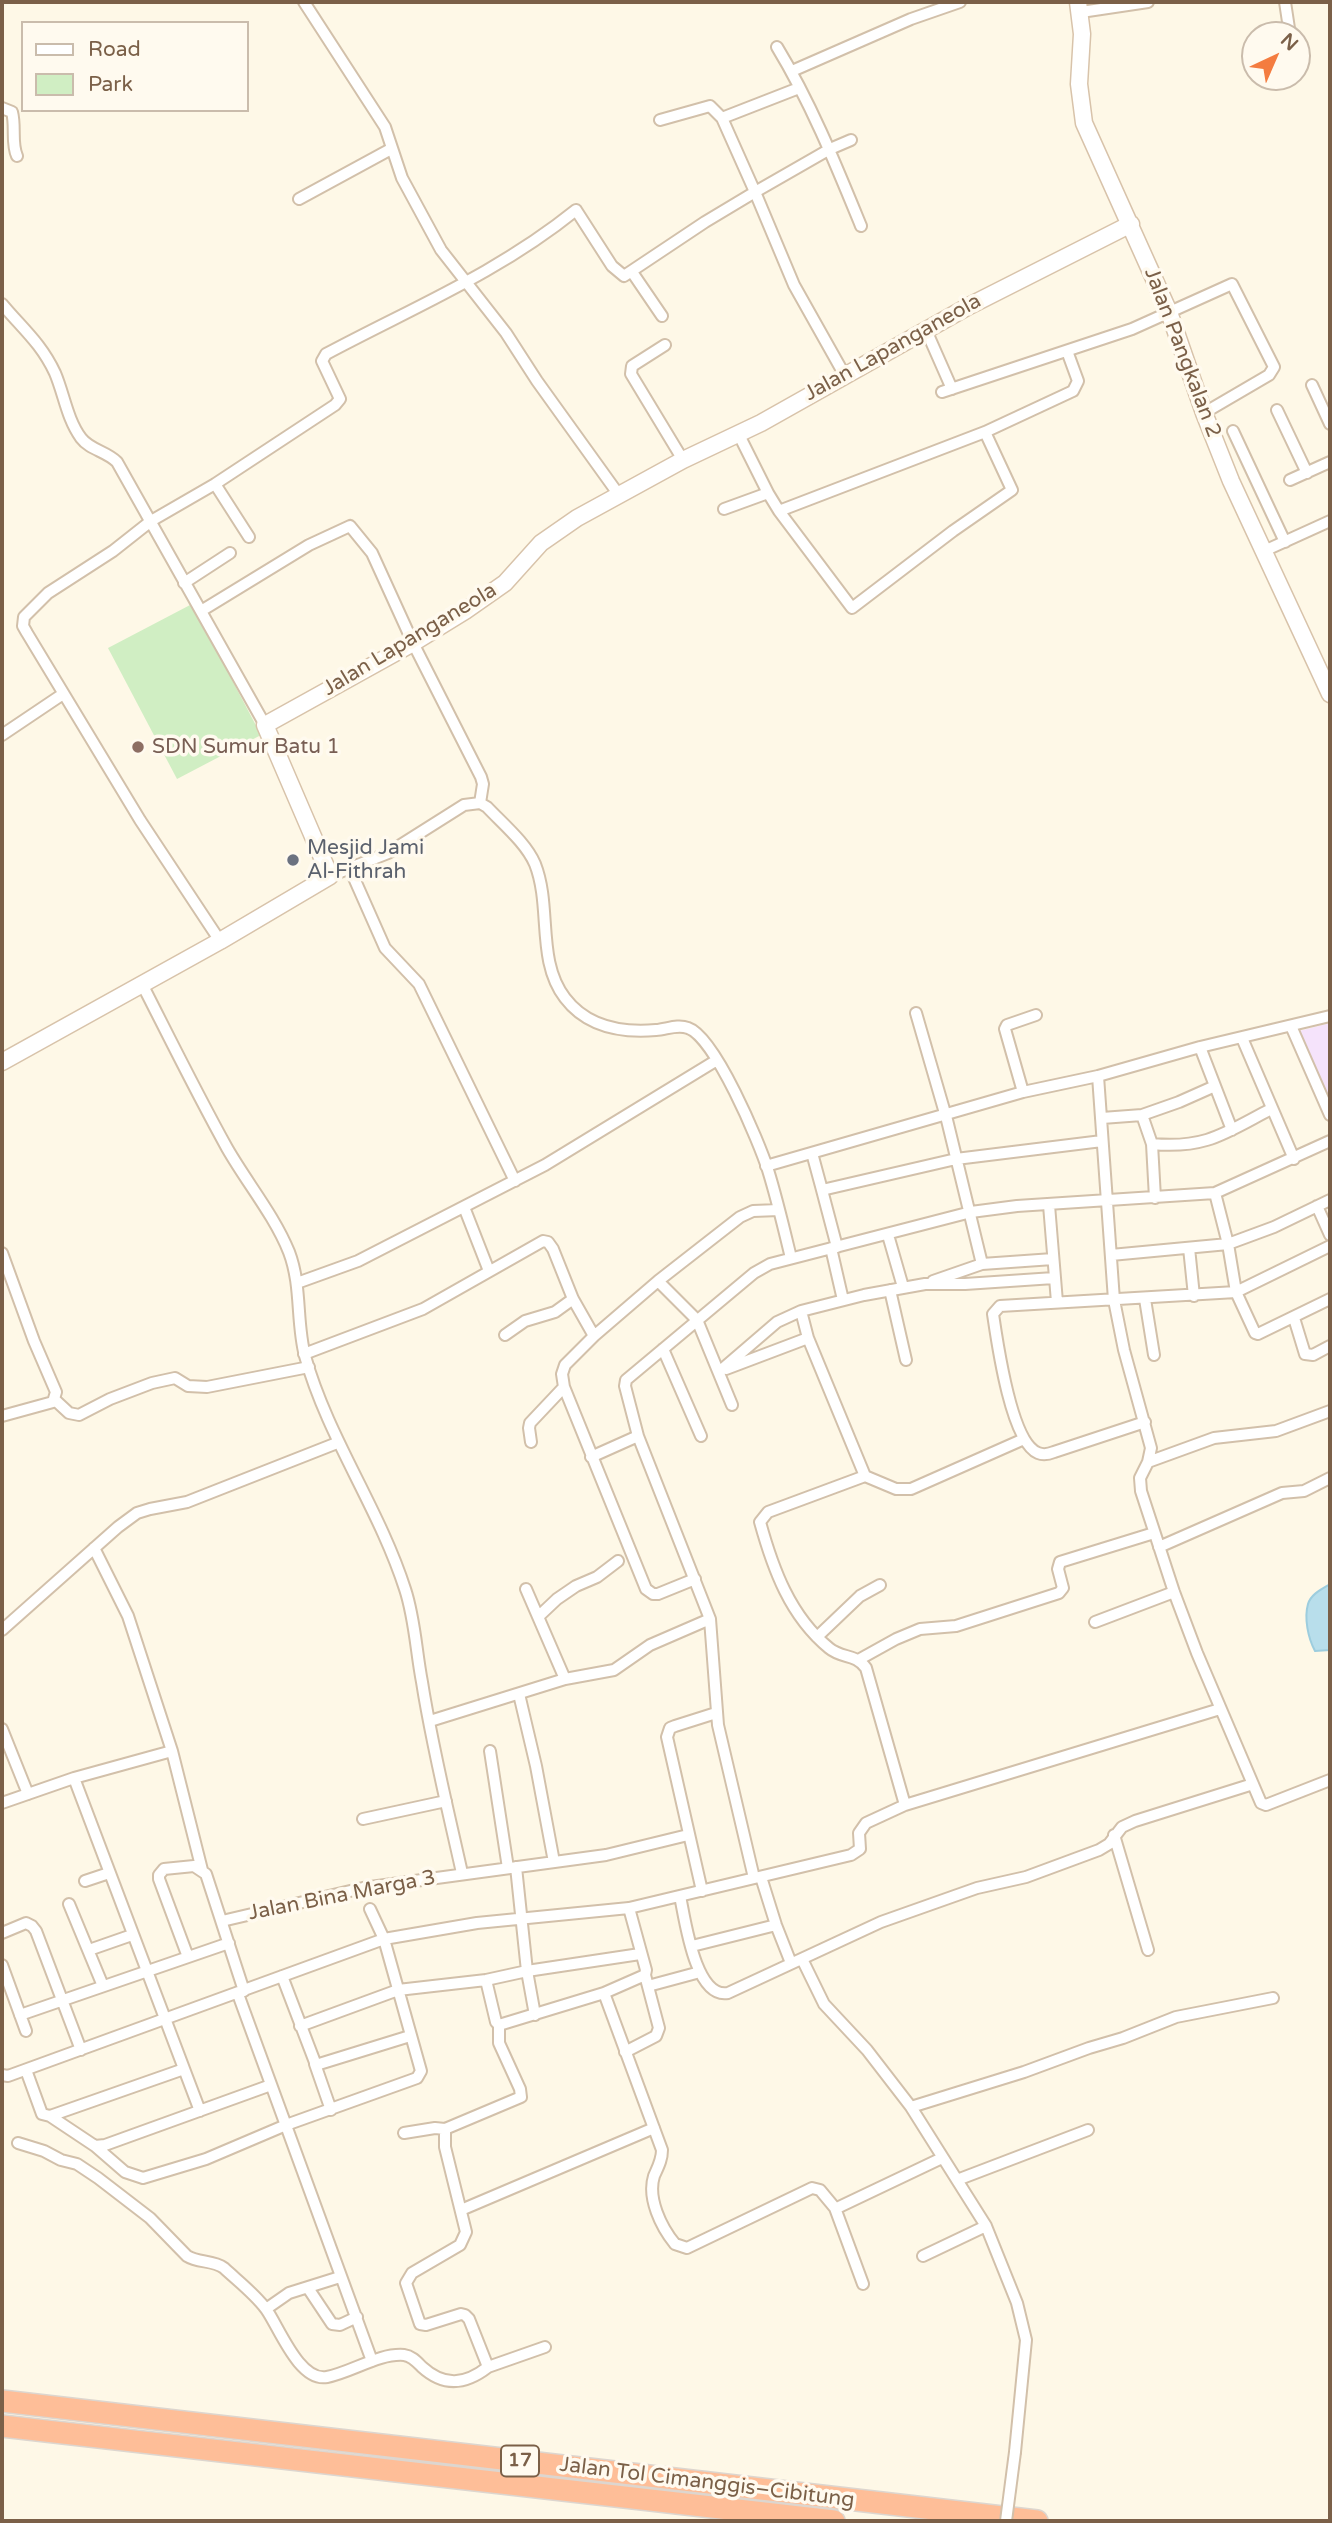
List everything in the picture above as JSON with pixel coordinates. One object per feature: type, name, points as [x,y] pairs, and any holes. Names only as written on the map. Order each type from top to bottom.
[{"type":"highway","name":"Jalan Tol Cimanggis–Cibitung","points":[[2,2401],[1037,2521]]},
{"type":"highway","name":"Jalan Tol Cimanggis–Cibitung","points":[[2,2426],[834,2521]]},
{"type":"street","points":[[304,2],[385,127],[402,178],[441,250],[506,333],[619,495]]},
{"type":"street","points":[[792,71],[911,19],[960,2]]},
{"type":"street","points":[[1080,7],[1148,2]]},
{"type":"street","points":[[1285,2],[1288,21]]},
{"type":"street","name":"Jalan Pangkalan 2","points":[[1080,7],[1082,34],[1079,84],[1084,122],[1169,312],[1231,481],[1330,694]]},
{"type":"street","points":[[777,47],[792,71],[830,149],[861,226]]},
{"type":"street","points":[[722,118],[799,88]]},
{"type":"street","points":[[660,120],[710,106],[722,118],[794,285],[844,374]]},
{"type":"street","points":[[2,108],[12,112],[14,149],[17,156]]},
{"type":"street","points":[[220,941],[140,820],[63,694],[23,626],[24,617],[48,593],[113,551],[151,521],[215,484],[338,402],[339,395],[322,361],[326,355],[389,321],[432,302],[511,257],[576,210],[619,274],[624,276],[755,192],[830,149],[851,141]]},
{"type":"street","points":[[299,199],[391,149]]},
{"type":"street","name":"Jalan Lapanganeola","points":[[265,725],[413,643],[505,583],[534,550],[562,527],[682,460],[761,423],[969,306],[1131,224]]},
{"type":"street","points":[[632,272],[662,316]]},
{"type":"street","points":[[926,330],[947,390],[1132,329],[1232,284],[1274,368],[1269,375],[1204,413]]},
{"type":"street","points":[[2,304],[42,349],[79,435],[86,443],[103,450],[117,462],[151,521],[265,725],[330,876]]},
{"type":"street","points":[[665,345],[632,366],[631,374],[682,460]]},
{"type":"street","points":[[779,511],[985,432],[1073,391],[1078,381],[1067,351]]},
{"type":"street","points":[[1312,385],[1330,424]]},
{"type":"street","points":[[1277,410],[1307,473]]},
{"type":"street","points":[[1233,431],[1285,541]]},
{"type":"street","points":[[738,433],[779,511],[852,608],[1012,490],[985,432]]},
{"type":"street","points":[[1290,480],[1330,462]]},
{"type":"street","points":[[215,484],[249,537]]},
{"type":"street","points":[[724,509],[768,492]]},
{"type":"street","points":[[1264,551],[1330,521]]},
{"type":"street","points":[[201,611],[309,545],[350,526],[372,553],[413,643],[481,777],[483,784],[480,803]]},
{"type":"street","points":[[184,583],[230,553]]},
{"type":"street","points":[[2,735],[63,694]]},
{"type":"street","points":[[2,1062],[220,941],[330,876],[402,846],[464,805],[480,803],[534,860],[541,883],[549,961],[560,990],[571,1005],[588,1019],[616,1029],[688,1028],[701,1037],[717,1060],[744,1110],[766,1166],[791,1258]]},
{"type":"street","points":[[350,869],[385,948],[419,984],[515,1181]]},
{"type":"street","points":[[142,984],[227,1147],[279,1230],[289,1254],[297,1283],[304,1354],[337,1443],[381,1531],[411,1611],[422,1684],[462,1873]]},
{"type":"street","points":[[916,1013],[946,1115],[982,1264]]},
{"type":"street","points":[[1023,1093],[1005,1027],[1036,1015]]},
{"type":"street","points":[[766,1166],[1023,1093],[1330,1016]]},
{"type":"street","points":[[1291,1026],[1330,1115]]},
{"type":"street","points":[[1242,1038],[1294,1159]]},
{"type":"street","points":[[1200,1047],[1232,1130]]},
{"type":"street","points":[[297,1283],[358,1261],[515,1181],[603,1132],[717,1060]]},
{"type":"street","points":[[1098,1076],[1114,1300],[1124,1350],[1151,1448],[1140,1484],[1154,1533],[1220,1709],[1261,1803],[1265,1805],[1330,1780]]},
{"type":"street","points":[[1102,1118],[1142,1115],[1215,1086]]},
{"type":"street","points":[[1152,1144],[1199,1144],[1271,1109]]},
{"type":"street","points":[[1142,1115],[1152,1144],[1155,1198]]},
{"type":"street","points":[[822,1190],[956,1159],[1102,1141]]},
{"type":"street","points":[[1006,2521],[1026,2340],[1017,2303],[986,2226],[911,2107],[867,2050],[824,2004],[776,1925],[757,1877],[716,1713],[710,1619],[638,1436],[625,1386],[626,1380],[762,1268],[791,1258],[971,1212],[1017,1206],[1215,1194],[1330,1141]]},
{"type":"street","points":[[812,1153],[844,1300]]},
{"type":"street","points":[[1215,1194],[1228,1244],[1236,1292],[1255,1333],[1294,1318],[1330,1299]]},
{"type":"street","points":[[1111,1255],[1228,1244],[1274,1227],[1330,1199]]},
{"type":"street","points":[[1049,1205],[1056,1302]]},
{"type":"street","points":[[1317,1206],[1330,1235]]},
{"type":"street","points":[[464,1207],[489,1271]]},
{"type":"street","points":[[695,1579],[658,1594],[646,1589],[591,1457],[564,1387],[562,1374],[565,1365],[594,1336],[658,1281],[740,1217],[753,1211],[779,1210]]},
{"type":"street","points":[[888,1235],[902,1287]]},
{"type":"street","points":[[304,1354],[423,1309],[546,1241],[553,1249],[573,1299],[594,1336]]},
{"type":"street","points":[[1145,1422],[1045,1454],[1035,1452],[1024,1439],[1001,1369],[993,1314],[1000,1306],[1236,1292],[1330,1246]]},
{"type":"street","points":[[1188,1248],[1194,1296]]},
{"type":"street","points":[[2,1253],[34,1341],[57,1392],[55,1400],[49,1404],[2,1416]]},
{"type":"street","points":[[925,1284],[982,1264],[1053,1259]]},
{"type":"street","points":[[720,1371],[777,1322],[801,1311],[925,1284],[1054,1278]]},
{"type":"street","points":[[658,1281],[697,1320],[732,1405]]},
{"type":"street","points":[[890,1290],[906,1360]]},
{"type":"street","points":[[505,1335],[525,1321],[555,1312],[573,1299]]},
{"type":"street","points":[[1145,1299],[1154,1355]]},
{"type":"street","points":[[801,1311],[808,1338],[865,1476]]},
{"type":"street","points":[[1294,1318],[1305,1354],[1313,1355],[1330,1346]]},
{"type":"street","points":[[720,1371],[808,1338]]},
{"type":"street","points":[[663,1349],[701,1436]]},
{"type":"street","points":[[55,1400],[69,1413],[79,1415],[110,1399],[152,1383],[175,1378],[188,1386],[206,1387],[309,1367]]},
{"type":"street","points":[[531,1442],[530,1423],[564,1387]]},
{"type":"street","points":[[1148,1461],[1214,1438],[1276,1431],[1330,1411]]},
{"type":"street","points":[[591,1457],[638,1436]]},
{"type":"street","points":[[905,1805],[869,1676],[860,1660],[832,1650],[817,1637],[783,1591],[760,1522],[768,1512],[865,1476],[896,1489],[911,1489],[1024,1439]]},
{"type":"street","points":[[2,1630],[137,1513],[187,1502],[337,1443]]},
{"type":"street","points":[[1159,1547],[1282,1493],[1304,1491],[1330,1478]]},
{"type":"street","points":[[860,1660],[896,1639],[920,1629],[956,1626],[1059,1593],[1063,1588],[1058,1569],[1060,1562],[1154,1533]]},
{"type":"street","points":[[94,1548],[128,1616],[172,1751],[202,1870],[208,1879],[222,1921],[241,1993],[271,2085],[372,2361]]},
{"type":"street","points":[[539,1616],[557,1599],[576,1586],[597,1577],[618,1561]]},
{"type":"street","points":[[817,1637],[860,1596],[880,1585]]},
{"type":"street","points":[[526,1589],[565,1679]]},
{"type":"street","points":[[1095,1622],[1174,1592]]},
{"type":"street","points":[[430,1721],[565,1679],[614,1670],[628,1663],[650,1645],[710,1619]]},
{"type":"street","points":[[519,1694],[554,1863]]},
{"type":"street","points":[[2,2075],[8,2076],[26,2070],[384,1939],[456,1926],[629,1908],[855,1854],[860,1849],[859,1833],[866,1823],[905,1805],[1220,1709]]},
{"type":"street","points":[[702,1891],[667,1737],[668,1732],[675,1726],[716,1713]]},
{"type":"street","points":[[2,1729],[28,1794]]},
{"type":"street","points":[[2,1803],[74,1778],[172,1751]]},
{"type":"street","points":[[490,1751],[522,1919],[535,2015]]},
{"type":"street","points":[[74,1778],[200,2111]]},
{"type":"street","points":[[680,1896],[700,1972],[708,1984],[722,1994],[925,1905],[977,1888],[1026,1877],[1099,1850],[1109,1844],[1122,1827],[1148,1815],[1252,1784]]},
{"type":"street","points":[[363,1819],[446,1801]]},
{"type":"street","name":"Jalan Bina Marga 3","points":[[222,1921],[363,1888],[619,1853],[688,1835]]},
{"type":"street","points":[[1114,1835],[1148,1950]]},
{"type":"street","points":[[188,1957],[159,1875],[164,1869],[194,1866],[202,1870]]},
{"type":"street","points":[[85,1881],[109,1873]]},
{"type":"street","points":[[69,1904],[103,1986]]},
{"type":"street","points":[[625,2052],[656,2036],[659,2028],[629,1908]]},
{"type":"street","points":[[26,2070],[40,2111],[95,2146],[125,2172],[143,2178],[206,2159],[286,2125],[420,2075],[384,1939],[370,1909]]},
{"type":"street","points":[[2,1933],[22,1924],[32,1926],[81,2050]]},
{"type":"street","points":[[692,1946],[776,1925]]},
{"type":"street","points":[[89,1950],[132,1935]]},
{"type":"street","points":[[20,2015],[229,1943]]},
{"type":"street","points":[[300,2026],[398,1990],[486,1980],[640,1954]]},
{"type":"street","points":[[2,1965],[26,2031]]},
{"type":"street","points":[[499,2025],[646,1981],[700,1972]]},
{"type":"street","points":[[282,1976],[331,2110]]},
{"type":"street","points":[[404,2133],[445,2129],[520,2097],[520,2090],[499,2043],[499,2025],[486,1980]]},
{"type":"street","points":[[604,1993],[662,2150],[662,2159],[654,2176],[653,2197],[670,2238],[687,2248],[812,2188],[820,2190],[835,2208],[863,2284]]},
{"type":"street","points":[[911,2107],[1024,2072],[1176,2017],[1272,1998]]},
{"type":"street","points":[[315,2064],[410,2036]]},
{"type":"street","points":[[50,2116],[184,2069]]},
{"type":"street","points":[[95,2146],[105,2145],[271,2085]]},
{"type":"street","points":[[461,2210],[654,2128]]},
{"type":"street","points":[[445,2129],[445,2147],[466,2232],[464,2240],[412,2273],[406,2283],[420,2324],[426,2325],[461,2314],[467,2316],[488,2367]]},
{"type":"street","points":[[957,2180],[1088,2130]]},
{"type":"street","points":[[18,2143],[77,2164],[150,2218],[187,2256],[216,2263],[224,2268],[266,2309],[290,2350],[314,2375],[326,2377],[372,2361],[405,2355],[415,2360],[433,2377],[450,2382],[545,2347]]},
{"type":"street","points":[[835,2208],[942,2158]]},
{"type":"street","points":[[923,2256],[986,2226]]},
{"type":"street","points":[[266,2309],[289,2293],[340,2277]]},
{"type":"street","points":[[308,2288],[332,2325],[340,2325],[357,2317]]},
{"type":"shaded area","points":[[1330,1023],[1330,1102],[1299,1031]]},
{"type":"green space","points":[[192,604],[261,735],[177,779],[108,648]]},
{"type":"water","points":[[1330,1584],[1330,1650],[1315,1651],[1307,1628],[1308,1604],[1314,1595]]},
{"type":"place","name":"SDN Sumur Batu 1","points":[[138,747]]},
{"type":"place","name":"Mesjid Jami Al-Fithrah","points":[[293,860]]}]
